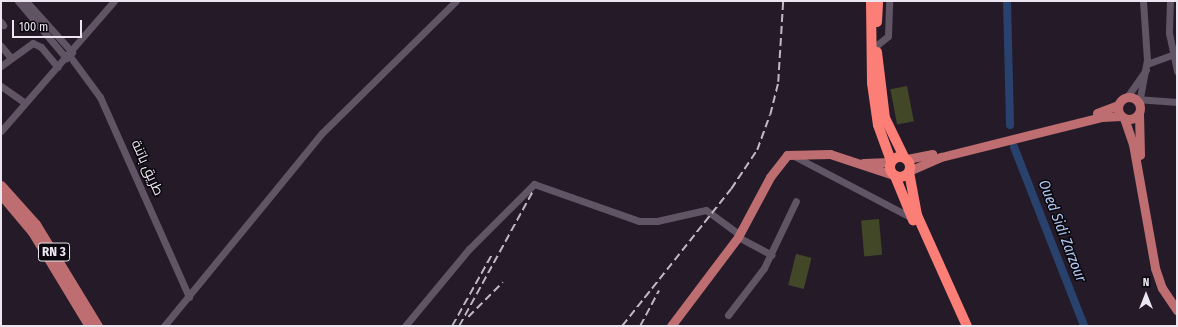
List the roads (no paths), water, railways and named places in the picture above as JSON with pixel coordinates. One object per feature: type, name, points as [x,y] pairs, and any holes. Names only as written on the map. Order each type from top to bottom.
[{"type":"highway","points":[[871,1],[872,83],[878,125],[894,175],[961,326]]},
{"type":"highway","points":[[878,1],[877,45],[881,103],[905,158],[917,215],[967,326]]},
{"type":"highway","points":[[891,162],[905,158]]},
{"type":"highway","points":[[894,175],[909,172]]},
{"type":"main road","points":[[905,158],[1118,105],[1137,104]]},
{"type":"main road","points":[[909,172],[941,157],[1102,117],[1122,117],[1132,119],[1137,104]]},
{"type":"main road","points":[[1137,104],[1141,161],[1149,221],[1163,279],[1177,302]]},
{"type":"main road","points":[[1118,105],[1133,144],[1155,268],[1177,310]]},
{"type":"main road","points":[[673,326],[739,236],[776,166],[790,154],[815,153],[861,163],[894,175]]},
{"type":"main road","points":[[861,163],[891,162]]},
{"type":"main road","name":"RN 3","points":[[1,185],[36,224],[83,308],[89,326]]},
{"type":"main road","name":"RN 3","points":[[1,195],[32,232],[83,308],[98,326]]},
{"type":"street","name":"طريق باتنة","points":[[18,1],[69,55]]},
{"type":"street","name":"طريق باتنة","points":[[26,1],[100,97],[189,296]]},
{"type":"street","points":[[1,131],[24,102],[69,55],[114,1]]},
{"type":"street","points":[[164,326],[322,133],[456,1]]},
{"type":"street","points":[[877,45],[888,36],[889,1]]},
{"type":"street","points":[[1137,104],[1146,67],[1143,1]]},
{"type":"street","points":[[1170,1],[1169,11],[1177,71]]},
{"type":"street","points":[[1169,11],[1177,6]]},
{"type":"street","points":[[1,66],[33,43],[41,47],[58,67]]},
{"type":"street","points":[[1,46],[11,58]]},
{"type":"street","points":[[1146,67],[1174,55]]},
{"type":"street","points":[[1137,104],[1146,67]]},
{"type":"street","points":[[1,86],[24,102]]},
{"type":"street","points":[[1137,104],[1150,102],[1177,102]]},
{"type":"street","points":[[810,165],[810,157],[815,153]]},
{"type":"street","points":[[790,154],[912,218]]},
{"type":"street","points":[[405,326],[469,249],[534,184],[639,220],[657,221],[706,210],[739,236],[772,255]]},
{"type":"street","points":[[728,315],[772,255],[796,201]]},
{"type":"waterway","name":"Oued Sidi Zarzour","points":[[1007,1],[1010,125]]},
{"type":"waterway","name":"Oued Sidi Zarzour","points":[[1014,147],[1084,326]]},
{"type":"railway","points":[[622,326],[731,189],[757,150],[770,115],[778,82],[783,1]]},
{"type":"railway","points":[[459,326],[533,191]]},
{"type":"railway","points":[[452,326],[492,254]]},
{"type":"railway","points":[[468,317],[503,282]]},
{"type":"railway","points":[[640,326],[659,291]]}]
